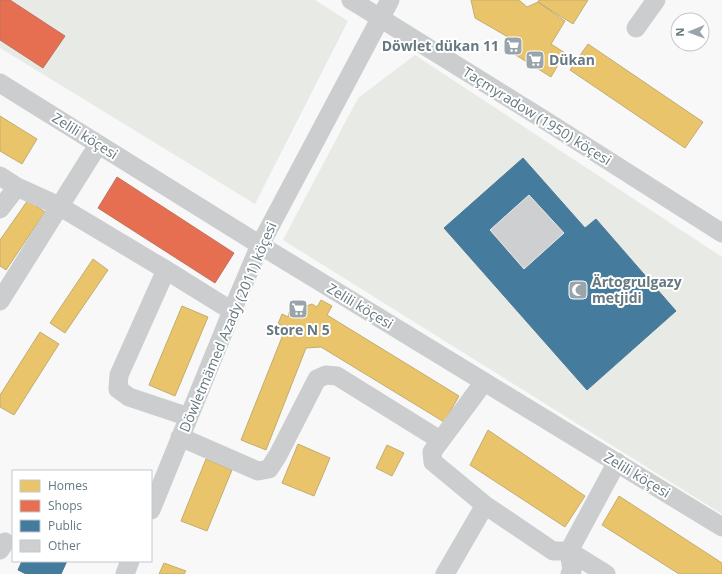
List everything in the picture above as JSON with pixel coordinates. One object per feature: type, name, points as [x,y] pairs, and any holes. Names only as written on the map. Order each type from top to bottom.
[{"type":"street","name":"Taçmyradow (1950) köçesi","points":[[351,0],[722,233]]},
{"type":"street","name":"Döwletmämed Azady (2011) köçesi","points":[[152,507],[260,245],[390,0]]},
{"type":"street","points":[[636,28],[656,0]]},
{"type":"street","name":"Zelili köçesi","points":[[0,83],[260,245],[722,527]]},
{"type":"street","points":[[2,292],[98,145]]},
{"type":"street","points":[[0,176],[17,187],[59,206],[232,311]]},
{"type":"street","points":[[0,209],[17,187]]},
{"type":"street","points":[[166,270],[119,375],[118,389],[129,397],[189,417]]},
{"type":"street","points":[[180,437],[258,471],[269,469],[278,455],[317,379],[326,375],[337,376],[440,440]]},
{"type":"street","points":[[484,382],[432,452],[433,462],[485,505],[553,551],[568,551],[606,574]]},
{"type":"street","points":[[570,574],[572,571],[568,551],[617,462]]},
{"type":"street","points":[[445,574],[485,505]]},
{"type":"street","points":[[125,574],[130,562]]},
{"type":"shaded area","points":[[0,0],[315,0],[348,21],[255,204],[0,48]]},
{"type":"shaded area","points":[[415,55],[722,257],[722,514],[283,240],[358,98]],"holes":[[[596,219],[676,311],[587,390],[585,228]]]},
{"type":"building: Homes","points":[[471,0],[519,0],[527,7],[538,2],[565,21],[551,44],[565,53],[551,77],[506,49],[508,37],[475,18]]},
{"type":"building: Homes","points":[[539,0],[588,0],[573,24],[538,2]]},
{"type":"building: Homes","points":[[588,44],[703,122],[685,148],[570,70]]},
{"type":"building: Homes","points":[[0,116],[37,139],[22,164],[0,151]]},
{"type":"building: Homes","points":[[28,200],[45,212],[6,270],[0,266],[0,240]]},
{"type":"building: Homes","points":[[93,259],[108,270],[65,333],[50,323]]},
{"type":"building: Homes","points":[[321,300],[332,306],[327,315],[459,396],[444,422],[321,347],[306,348],[266,450],[241,440],[286,327],[278,324],[282,314],[288,317],[289,312],[312,304],[317,307]]},
{"type":"building: Homes","points":[[182,306],[208,317],[175,396],[149,385]]},
{"type":"building: Homes","points":[[40,332],[59,344],[14,415],[0,407],[0,395]]},
{"type":"building: Homes","points":[[488,430],[585,496],[565,527],[470,465]]},
{"type":"building: Homes","points":[[298,444],[330,458],[314,496],[282,483]]},
{"type":"building: Homes","points":[[387,445],[404,453],[392,476],[376,468]]},
{"type":"building: Homes","points":[[206,459],[232,470],[207,531],[181,521]]},
{"type":"building: Homes","points":[[619,496],[722,563],[722,574],[679,574],[602,525]]},
{"type":"building: Homes","points":[[164,563],[186,571],[184,574],[159,574]]},
{"type":"building: Shops","points":[[0,0],[10,0],[65,36],[43,68],[0,40]]},
{"type":"building: Shops","points":[[117,177],[234,253],[215,283],[98,208]]},
{"type":"building: Public","name":"Ärtogrulgazy metjidi","points":[[523,158],[585,228],[596,219],[676,311],[587,390],[444,228]],"holes":[[[529,195],[564,233],[524,269],[490,230]]]},
{"type":"building: Public","points":[[22,562],[67,562],[61,574],[26,574],[18,570]]},
{"type":"building: Other","points":[[529,195],[564,233],[524,269],[490,230]]},
{"type":"place","name":"Döwlet dükan 11","points":[[513,46]]},
{"type":"place","name":"Dükan","points":[[535,60]]},
{"type":"place","name":"Ärtogrulgazy metjidi","points":[[578,290]]},
{"type":"place","name":"Store N 5","points":[[298,309]]}]
